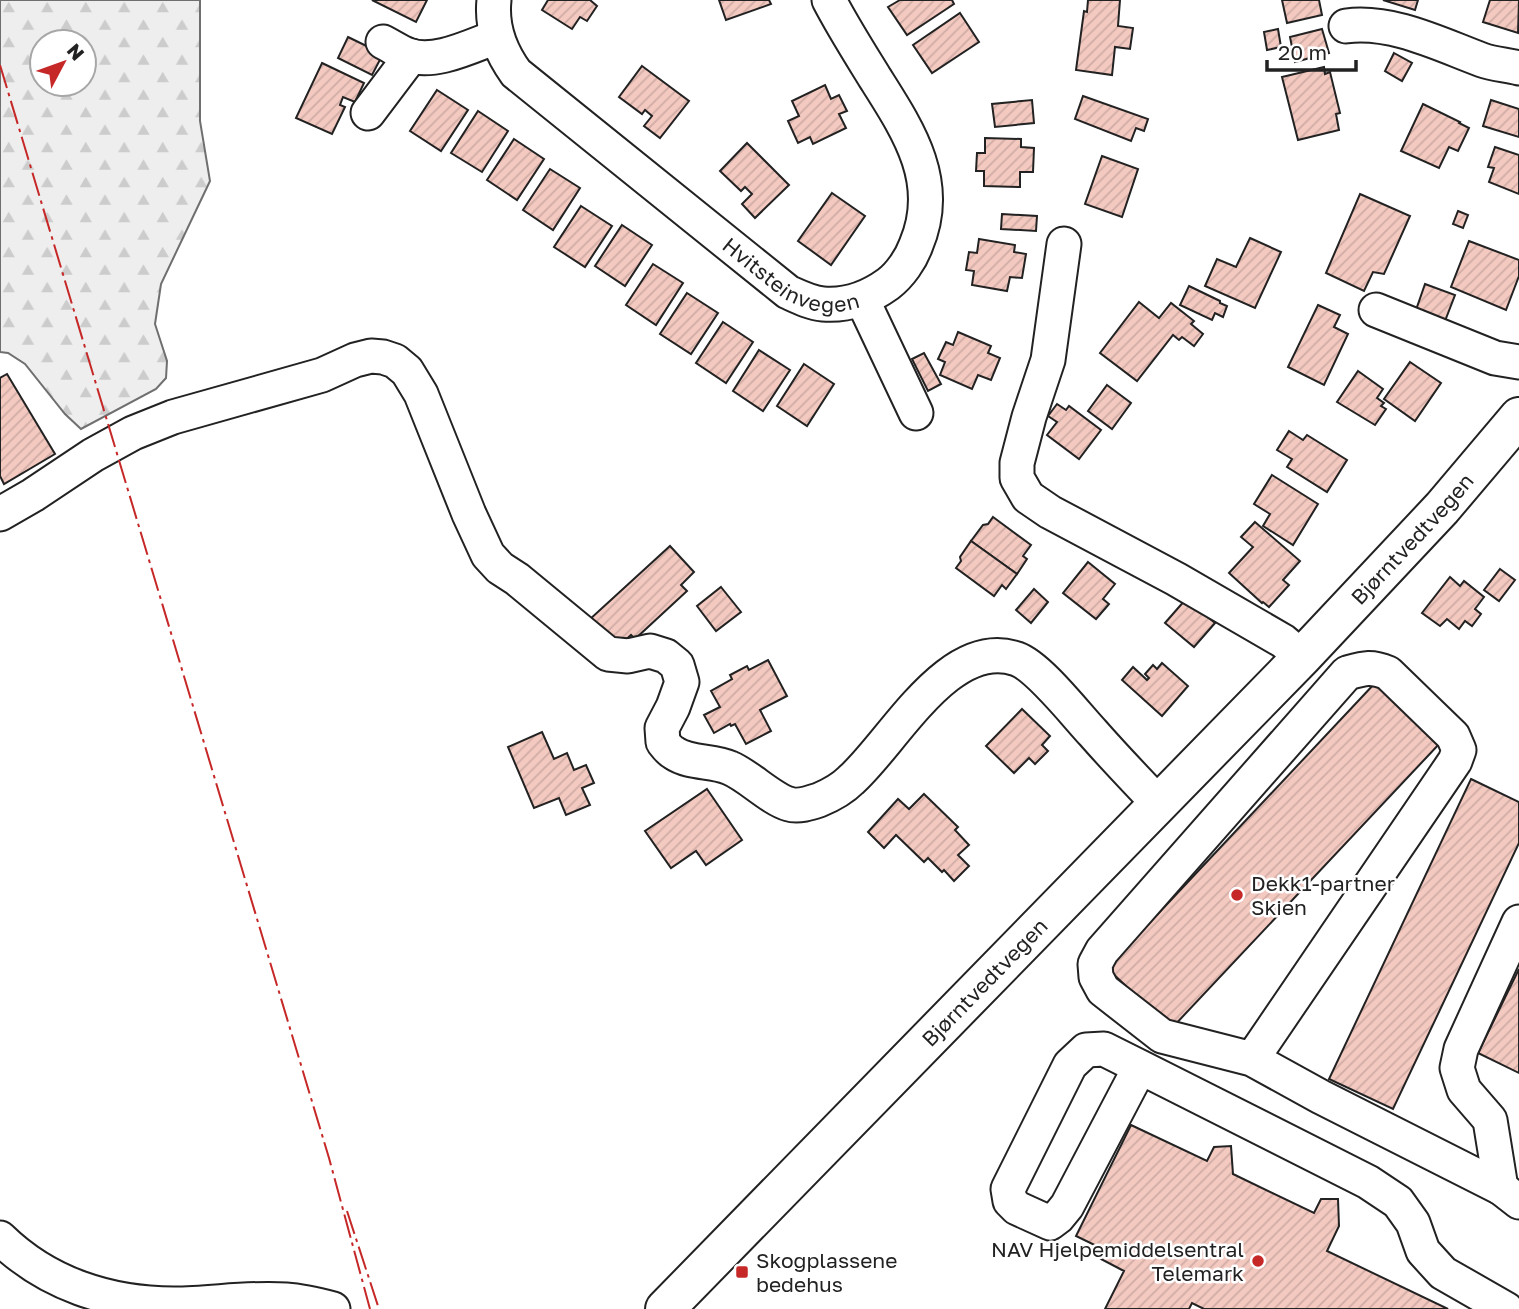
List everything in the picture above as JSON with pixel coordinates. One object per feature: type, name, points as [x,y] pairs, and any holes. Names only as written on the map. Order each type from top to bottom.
[{"type":"main road","name":"Bjørntvedtvegen","points":[[665,1309],[1302,657],[1442,508],[1519,417]]},
{"type":"street","name":"Hvitsteinvegen","points":[[494,0],[496,37],[504,57],[516,73],[788,292],[822,304],[862,299],[892,281],[914,250],[925,218],[924,176],[919,157],[900,118],[829,0]]},
{"type":"street","points":[[1346,26],[1365,23],[1400,31],[1459,50],[1483,61],[1519,68]]},
{"type":"street","points":[[368,113],[397,49],[432,58],[496,37]]},
{"type":"street","points":[[1064,244],[1048,360],[1029,417],[1017,463],[1017,478],[1028,497],[1050,512],[1176,579],[1283,641],[1302,657]]},
{"type":"street","points":[[862,299],[916,413]]},
{"type":"street","points":[[1376,310],[1495,358],[1519,362]]},
{"type":"street","points":[[0,514],[133,433],[173,417],[322,375],[355,360],[371,356],[383,357],[395,360],[407,371],[421,394],[469,514],[488,555],[500,568],[608,654],[628,656],[650,651],[666,656],[677,665],[682,682],[662,728],[663,742],[674,754],[689,760],[728,767],[790,805],[809,804],[832,794],[851,780],[934,687],[961,666],[979,658],[997,656],[1018,660],[1032,669],[1158,803]]},
{"type":"street","points":[[1252,1059],[1455,761],[1459,750],[1453,736],[1388,673],[1375,667],[1348,673],[1102,951],[1095,964],[1096,977],[1103,990],[1162,1036],[1252,1059],[1510,1195]]},
{"type":"street","points":[[1510,1195],[1490,1120],[1464,1090],[1457,1068],[1461,1049],[1519,922]]},
{"type":"street","points":[[1140,1067],[1067,1206],[1058,1217],[1050,1223],[1017,1208],[1010,1201],[1008,1189],[1070,1065],[1086,1050],[1104,1049],[1140,1067],[1368,1182],[1398,1202],[1413,1223],[1423,1251],[1443,1273],[1506,1309]]},
{"type":"street","points":[[0,1238],[45,1273],[111,1298],[140,1303],[176,1304],[286,1300],[333,1309]]},
{"type":"green space","points":[[0,0],[200,0],[200,121],[210,181],[161,284],[155,324],[167,361],[166,378],[156,389],[81,429],[65,414],[25,364],[8,353],[0,352]]},
{"type":"building","points":[[372,0],[427,0],[416,22]]},
{"type":"building","points":[[548,0],[590,0],[597,6],[587,21],[580,17],[572,29],[542,10]]},
{"type":"building","points":[[719,0],[769,0],[771,4],[726,20]]},
{"type":"building","points":[[900,0],[952,0],[954,4],[907,35],[888,7]]},
{"type":"building","points":[[1088,0],[1120,0],[1118,26],[1133,28],[1130,49],[1115,47],[1112,75],[1076,70]]},
{"type":"building","points":[[1282,0],[1319,0],[1322,15],[1287,23]]},
{"type":"building","points":[[1383,0],[1418,0],[1415,10]]},
{"type":"building","points":[[1490,0],[1519,0],[1518,33],[1483,22]]},
{"type":"building","points":[[960,13],[979,42],[932,73],[913,45]]},
{"type":"building","points":[[1278,29],[1281,47],[1267,50],[1264,32]]},
{"type":"building","points":[[1322,29],[1329,53],[1295,62],[1290,37]]},
{"type":"building","points":[[348,37],[383,54],[372,75],[338,58]]},
{"type":"building","points":[[1394,53],[1412,63],[1402,81],[1385,71]]},
{"type":"building","points":[[322,63],[364,83],[355,102],[343,97],[340,105],[345,107],[332,134],[296,118]]},
{"type":"building","points":[[642,66],[689,101],[660,138],[644,126],[652,116],[645,110],[642,114],[619,97]]},
{"type":"building","points":[[1324,67],[1325,74],[1330,72],[1340,113],[1336,114],[1339,130],[1298,140],[1282,77]]},
{"type":"building","points":[[825,85],[831,99],[839,95],[847,111],[839,114],[846,128],[813,144],[810,137],[798,143],[788,121],[799,116],[792,101]]},
{"type":"building","points":[[437,90],[468,110],[441,151],[410,131]]},
{"type":"building","points":[[1083,96],[1148,119],[1144,131],[1136,128],[1131,141],[1075,119]]},
{"type":"building","points":[[1032,100],[1034,123],[995,127],[992,104]]},
{"type":"building","points":[[1491,100],[1519,109],[1519,137],[1483,126]]},
{"type":"building","points":[[1423,104],[1469,128],[1458,151],[1449,147],[1439,168],[1401,151]]},
{"type":"building","points":[[478,111],[508,131],[482,172],[451,153]]},
{"type":"building","points":[[985,138],[1021,139],[1021,147],[1034,148],[1033,172],[1020,172],[1020,187],[984,186],[984,171],[976,171],[977,153],[985,153]]},
{"type":"building","points":[[514,139],[544,159],[517,200],[487,180]]},
{"type":"building","points":[[747,143],[789,185],[755,218],[742,204],[752,194],[745,187],[741,191],[720,171]]},
{"type":"building","points":[[1495,147],[1519,155],[1519,194],[1489,182],[1494,168],[1488,167]]},
{"type":"building","points":[[1102,156],[1138,169],[1122,217],[1085,204]]},
{"type":"building","points":[[550,169],[580,188],[553,230],[523,210]]},
{"type":"building","points":[[832,193],[865,216],[831,265],[798,241]]},
{"type":"building","points":[[1360,194],[1410,216],[1384,274],[1373,272],[1364,291],[1326,273]]},
{"type":"building","points":[[581,206],[612,226],[585,267],[554,247]]},
{"type":"building","points":[[1458,211],[1468,215],[1463,228],[1453,224]]},
{"type":"building","points":[[1002,214],[1037,216],[1036,231],[1001,229]]},
{"type":"building","points":[[622,225],[652,245],[625,286],[595,266]]},
{"type":"building","points":[[1250,238],[1281,252],[1255,308],[1205,286],[1217,259],[1236,267]]},
{"type":"building","points":[[979,239],[1015,245],[1014,252],[1026,254],[1022,278],[1010,277],[1007,291],[972,285],[974,271],[966,270],[969,252],[977,253]]},
{"type":"building","points":[[1469,241],[1519,260],[1519,276],[1506,310],[1451,287]]},
{"type":"building","points":[[653,264],[683,283],[656,325],[626,305]]},
{"type":"building","points":[[1425,284],[1455,295],[1445,321],[1416,310]]},
{"type":"building","points":[[1189,286],[1227,306],[1223,317],[1215,313],[1212,320],[1180,305]]},
{"type":"building","points":[[687,293],[718,313],[691,354],[660,334]]},
{"type":"building","points":[[1139,302],[1159,318],[1171,303],[1194,321],[1191,324],[1203,334],[1194,346],[1182,337],[1179,340],[1173,335],[1137,381],[1100,353]]},
{"type":"building","points":[[1318,305],[1340,315],[1334,327],[1348,334],[1324,385],[1288,367]]},
{"type":"building","points":[[723,322],[753,342],[726,383],[696,363]]},
{"type":"building","points":[[958,332],[991,346],[988,353],[1000,358],[991,380],[978,375],[972,389],[940,375],[945,362],[938,359],[946,342],[953,345]]},
{"type":"building","points":[[759,350],[790,370],[763,411],[733,391]]},
{"type":"building","points":[[924,353],[941,384],[928,391],[912,359]]},
{"type":"building","points":[[1410,362],[1441,383],[1415,421],[1384,399]]},
{"type":"building","points":[[804,364],[834,384],[807,426],[777,406]]},
{"type":"building","points":[[1358,371],[1383,389],[1377,398],[1384,403],[1381,406],[1386,409],[1375,425],[1337,402]]},
{"type":"building","points":[[7,374],[55,454],[4,484],[0,476],[0,378]]},
{"type":"building","points":[[1107,385],[1131,403],[1112,429],[1088,411]]},
{"type":"building","points":[[1057,404],[1066,410],[1069,406],[1101,430],[1079,459],[1047,435],[1057,422],[1048,416]]},
{"type":"building","points":[[1289,431],[1303,440],[1307,435],[1347,460],[1327,492],[1287,467],[1292,459],[1277,450]]},
{"type":"building","points":[[1272,475],[1318,504],[1293,545],[1263,526],[1270,514],[1254,504]]},
{"type":"building","points":[[993,517],[1031,545],[1023,556],[1027,559],[1017,574],[971,541]]},
{"type":"building","points":[[1255,522],[1300,561],[1283,580],[1289,585],[1269,607],[1229,573],[1253,547],[1241,537]]},
{"type":"building","points":[[971,541],[1017,574],[1006,589],[1002,585],[994,596],[956,568]]},
{"type":"building","points":[[670,546],[694,572],[681,585],[687,591],[635,639],[631,635],[616,649],[589,620]]},
{"type":"building","points":[[1088,562],[1115,584],[1103,599],[1109,604],[1096,619],[1063,593]]},
{"type":"building","points":[[1500,569],[1515,580],[1499,601],[1484,590]]},
{"type":"building","points":[[1450,577],[1460,586],[1464,581],[1484,597],[1475,609],[1481,614],[1472,626],[1465,621],[1459,629],[1447,619],[1440,626],[1422,613]]},
{"type":"building","points":[[721,587],[741,612],[716,631],[697,606]]},
{"type":"building","points":[[1034,589],[1048,602],[1031,623],[1016,610]]},
{"type":"building","points":[[1186,599],[1215,623],[1194,647],[1165,623]]},
{"type":"building","points":[[768,660],[787,696],[760,710],[771,731],[746,744],[735,724],[714,733],[704,715],[720,707],[711,691],[732,679],[730,675],[747,666],[749,670]]},
{"type":"building","points":[[1162,663],[1188,686],[1162,716],[1122,680],[1133,667],[1147,680],[1149,678],[1145,674],[1153,665],[1157,669]]},
{"type":"building","points":[[1376,682],[1441,742],[1171,1029],[1107,968]]},
{"type":"building","points":[[1022,709],[1050,736],[1042,745],[1048,751],[1035,764],[1029,758],[1014,773],[986,746]]},
{"type":"building","points":[[542,732],[554,759],[567,753],[574,770],[586,765],[594,783],[582,788],[590,805],[566,815],[559,798],[534,808],[508,747]]},
{"type":"building","points":[[1471,779],[1519,802],[1519,843],[1393,1109],[1329,1079]]},
{"type":"building","points":[[707,789],[742,840],[706,865],[696,851],[671,868],[645,831]]},
{"type":"building","points":[[924,794],[958,827],[955,830],[969,845],[958,855],[969,866],[954,881],[928,858],[924,862],[896,835],[884,848],[868,832],[898,799],[909,809]]},
{"type":"building","points":[[1519,969],[1519,1073],[1478,1053]]},
{"type":"building","points":[[1131,1125],[1207,1161],[1214,1147],[1231,1146],[1233,1174],[1314,1213],[1321,1199],[1338,1199],[1339,1226],[1327,1251],[1448,1309],[1204,1309],[1192,1303],[1189,1309],[1105,1309],[1124,1271],[1101,1259],[1105,1250],[1076,1236]]},
{"type":"power","points":[[0,65],[329,1158],[370,1309]]},
{"type":"power","points":[[347,1211],[379,1309]]},
{"type":"place","name":"Dekk1-partner Skien","points":[[1237,895]]},
{"type":"place","name":"NAV Hjelpemiddelsentral Telemark","points":[[1258,1261]]},
{"type":"place","name":"Skogplassene bedehus","points":[[742,1272]]}]
